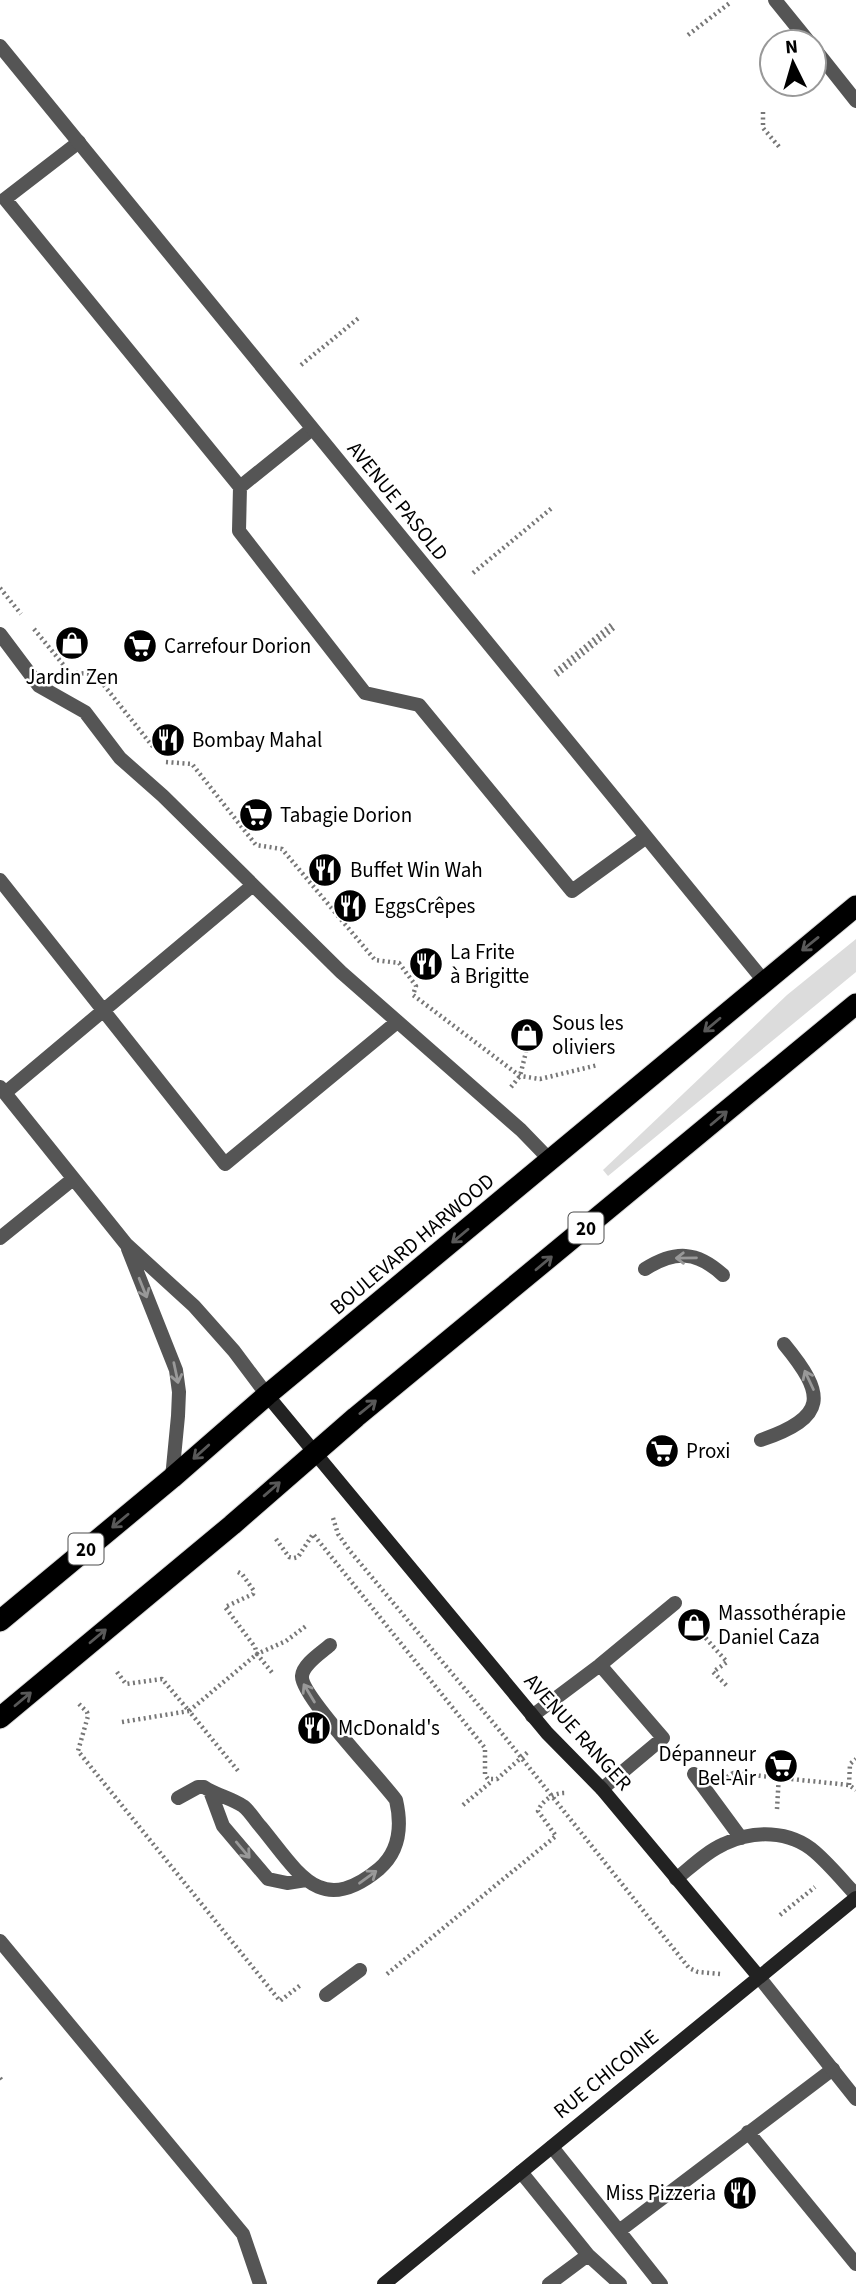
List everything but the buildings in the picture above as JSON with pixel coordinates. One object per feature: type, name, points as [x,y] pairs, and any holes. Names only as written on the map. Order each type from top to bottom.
[{"type":"highway","name":"BOULEVARD HARWOOD","points":[[0,1621],[267,1395],[856,906]]},
{"type":"highway","name":"20","points":[[0,1718],[232,1525],[316,1451],[856,1004]]},
{"type":"street","points":[[775,0],[798,28]]},
{"type":"street","name":"AVENUE PASOLD","points":[[0,46],[764,981]]},
{"type":"street","points":[[828,65],[856,100]]},
{"type":"street","points":[[79,142],[3,200],[240,487],[239,531],[365,693],[419,705],[572,891],[645,838]]},
{"type":"street","points":[[240,487],[313,429]]},
{"type":"street","points":[[0,634],[39,686],[85,712],[120,758],[163,796],[341,972],[522,1130],[551,1161]]},
{"type":"street","points":[[0,880],[225,1164],[397,1022]]},
{"type":"street","points":[[253,885],[2,1090],[126,1244],[194,1306],[234,1351],[267,1395]]},
{"type":"street","points":[[0,1238],[74,1179]]},
{"type":"street","points":[[126,1244],[176,1370],[178,1416],[172,1478]]},
{"type":"street","points":[[645,1269],[656,1262],[684,1256],[708,1261],[723,1275]]},
{"type":"street","points":[[761,1440],[788,1431],[814,1405],[815,1394],[811,1381],[783,1344]]},
{"type":"street","name":"AVENUE RANGER","points":[[267,1395],[316,1451],[532,1716],[602,1789],[759,1977],[856,2099]]},
{"type":"street","points":[[532,1716],[600,1665],[675,1603]]},
{"type":"street","points":[[178,1798],[198,1787],[244,1807],[306,1880],[326,1890],[338,1892],[352,1888],[386,1864],[396,1848],[399,1832],[396,1800],[320,1709],[306,1691],[301,1678],[304,1668],[330,1645]]},
{"type":"street","points":[[600,1665],[663,1738],[602,1789]]},
{"type":"street","points":[[694,1774],[741,1838]]},
{"type":"street","points":[[210,1791],[223,1826],[268,1879],[277,1883],[306,1880]]},
{"type":"street","points":[[676,1879],[712,1850],[741,1838],[757,1834],[775,1834],[804,1844],[815,1852],[856,1897]]},
{"type":"street","name":"RUE CHICOINE","points":[[384,2284],[856,1897]]},
{"type":"street","points":[[0,1941],[243,2234],[260,2284]]},
{"type":"street","points":[[326,1995],[360,1970]]},
{"type":"street","points":[[619,2231],[833,2069]]},
{"type":"street","points":[[748,2132],[856,2264]]},
{"type":"street","points":[[552,2147],[661,2284]]},
{"type":"street","points":[[521,2172],[588,2255],[620,2284]]},
{"type":"street","points":[[549,2284],[588,2255]]},
{"type":"path","points":[[688,35],[730,2]]},
{"type":"path","points":[[763,112],[763,128],[781,149]]},
{"type":"path","points":[[301,365],[360,317]]},
{"type":"path","points":[[473,573],[552,508]]},
{"type":"path","points":[[0,588],[70,673],[95,674],[165,762],[192,764],[256,845],[282,849],[375,960],[399,963],[416,986],[413,995],[520,1076],[540,1079],[598,1065]]},
{"type":"path","points":[[0,608],[10,600]]},
{"type":"path","points":[[556,674],[614,626]]},
{"type":"path","points":[[520,1076],[526,1052]]},
{"type":"path","points":[[331,1507],[333,1525],[350,1551],[522,1759],[689,1968],[698,1972]]},
{"type":"path","points":[[276,1539],[289,1557],[294,1558],[298,1557],[313,1534],[485,1748],[485,1775],[493,1780]]},
{"type":"path","points":[[238,1572],[254,1591],[253,1594],[225,1607],[255,1647],[257,1654],[283,1685]]},
{"type":"path","points":[[122,1721],[189,1711],[257,1654],[286,1641],[312,1621]]},
{"type":"path","points":[[702,1634],[727,1662],[713,1672],[727,1686]]},
{"type":"path","points":[[117,1672],[125,1684],[162,1679],[240,1772]]},
{"type":"path","points":[[79,1704],[88,1712],[88,1716],[78,1751],[280,2001]]},
{"type":"path","points":[[463,1805],[522,1759],[531,1747]]},
{"type":"path","points":[[849,1785],[850,1764],[856,1759]]},
{"type":"path","points":[[733,1773],[849,1785],[856,1790]]},
{"type":"path","points":[[387,1975],[556,1836],[538,1811],[540,1806],[559,1792],[568,1793]]},
{"type":"shaded area","points":[[856,939],[856,972],[608,1176],[603,1170],[787,995]]},
{"type":"place","name":"Jardin Zen","points":[[72,643]]},
{"type":"place","name":"Carrefour Dorion","points":[[140,646]]},
{"type":"place","name":"Bombay Mahal","points":[[168,740]]},
{"type":"place","name":"Tabagie Dorion","points":[[256,815]]},
{"type":"place","name":"Buffet Win Wah","points":[[325,870]]},
{"type":"place","name":"EggsCrêpes","points":[[350,906]]},
{"type":"place","name":"La Frite à Brigitte","points":[[426,964]]},
{"type":"place","name":"Sous les oliviers","points":[[527,1035]]},
{"type":"place","name":"Proxi","points":[[662,1451]]},
{"type":"place","name":"Massothérapie Daniel Caza","points":[[694,1625]]},
{"type":"place","name":"McDonald's","points":[[314,1728]]},
{"type":"place","name":"Dépanneur Bel-Air","points":[[781,1766]]},
{"type":"place","name":"Miss Pizzeria","points":[[740,2193]]}]
